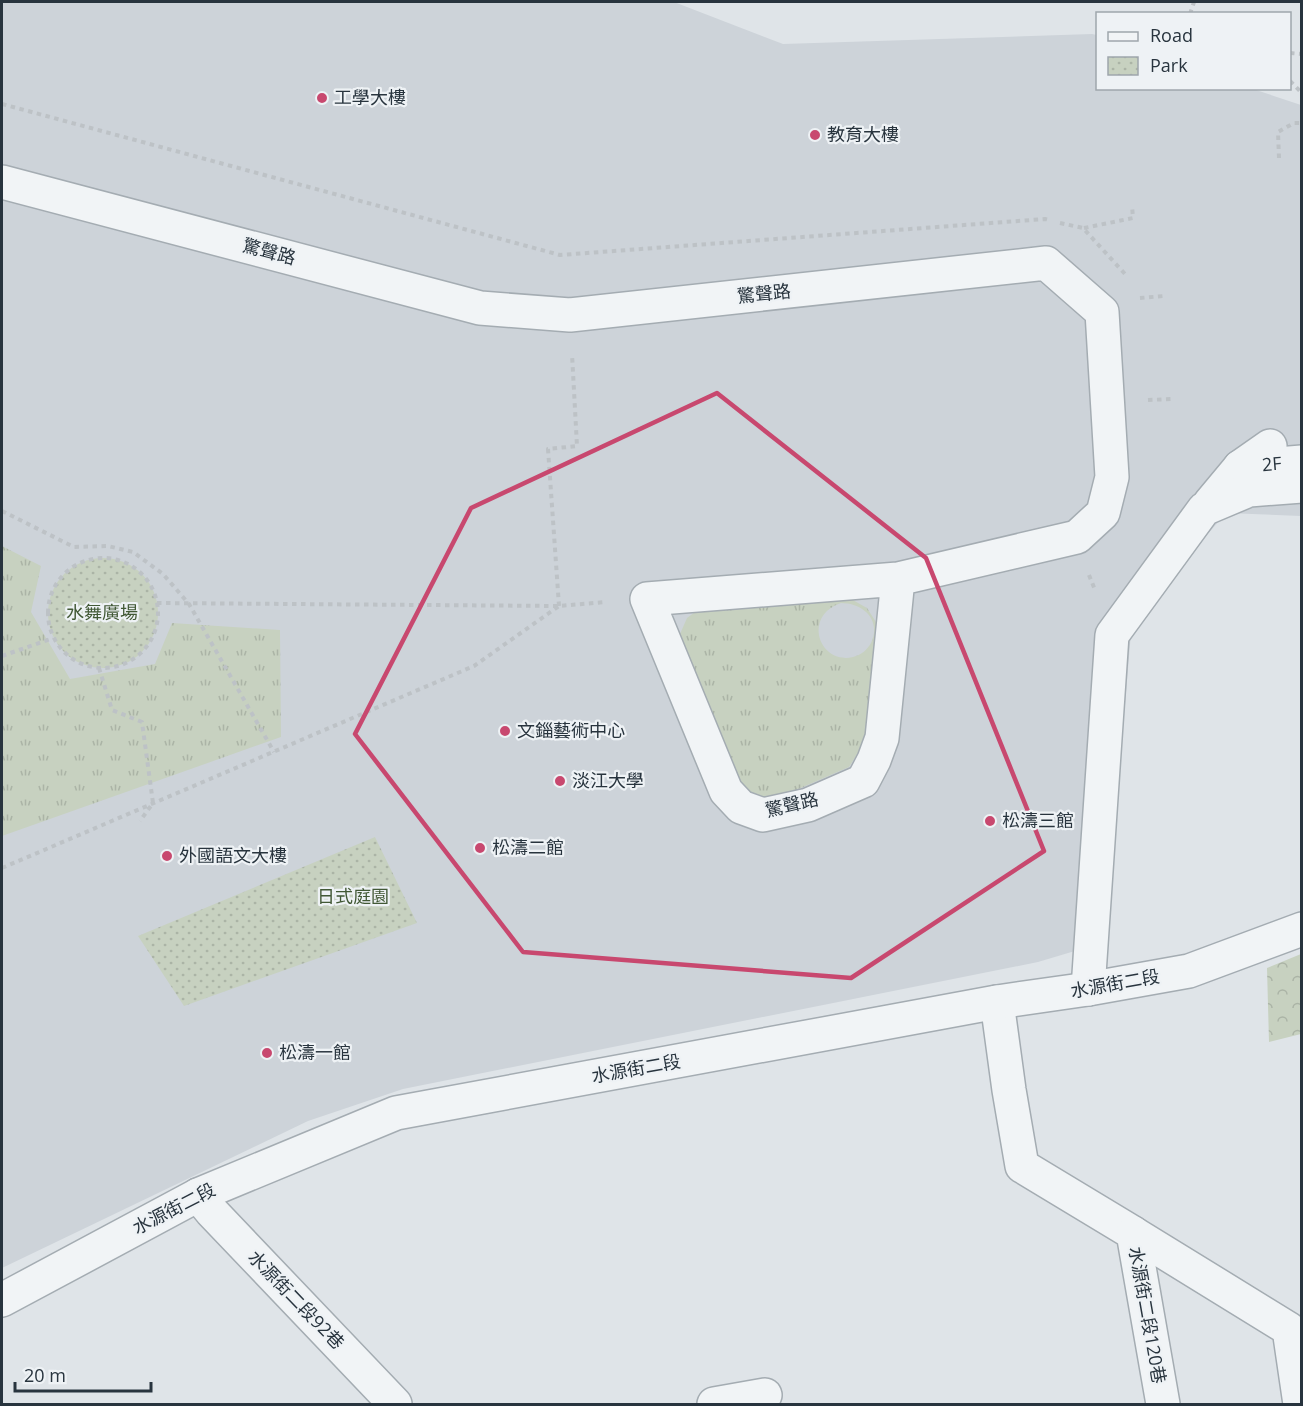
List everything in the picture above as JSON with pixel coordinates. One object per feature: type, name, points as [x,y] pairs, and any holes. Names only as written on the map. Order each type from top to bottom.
[{"type":"street","name":"驚聲路","points":[[2,182],[480,308],[570,315],[1046,263],[1102,312],[1112,477],[1103,513],[1077,537],[898,579],[647,599],[726,791],[741,807],[763,815],[808,805],[863,781],[882,738],[898,579]]},
{"type":"street","points":[[1088,989],[1112,635],[1204,508],[1240,467],[1270,446]]},
{"type":"street","name":"2F","points":[[1240,467],[1302,462]]},
{"type":"street","points":[[1204,508],[1249,490],[1302,486]]},
{"type":"street","name":"水源街二段","points":[[2,1300],[198,1195],[396,1113],[997,1002],[1189,971],[1302,929]]},
{"type":"street","name":"水源街二段120巷","points":[[997,1002],[1009,1090],[1023,1166],[1133,1233],[1163,1404]]},
{"type":"street","name":"水源街二段92巷","points":[[198,1195],[395,1404]]},
{"type":"street","points":[[1133,1233],[1289,1329],[1300,1404]]},
{"type":"street","points":[[714,1404],[765,1395]]},
{"type":"path","points":[[1291,82],[1302,93]]},
{"type":"path","points":[[1279,158],[1278,132],[1294,123],[1302,123]]},
{"type":"path","points":[[1083,228],[1133,218],[1132,206]]},
{"type":"path","points":[[1140,298],[1164,296]]},
{"type":"path","points":[[559,606],[548,449],[577,446],[570,315]]},
{"type":"path","points":[[1141,400],[1172,399]]},
{"type":"path","points":[[2,512],[74,547],[108,546],[133,552],[163,574],[189,604],[274,752]]},
{"type":"path","points":[[106,558],[124,562],[139,572],[151,586],[157,603],[157,622],[152,640],[140,654],[124,664],[106,668],[88,666],[71,658],[52,638],[47,612],[50,595],[59,579],[72,567],[88,560],[106,558]]},
{"type":"path","points":[[157,603],[559,606],[647,599]]},
{"type":"path","points":[[2,868],[474,666],[559,606]]},
{"type":"path","points":[[2,656],[52,638]]},
{"type":"path","points":[[99,668],[112,710],[142,722],[153,803],[140,821]]},
{"type":"highlighted area","points":[[717,393],[926,558],[1044,851],[851,978],[523,952],[355,734],[471,508]]},
{"type":"shaded area","name":"淡江大學","points":[[2,2],[674,2],[783,44],[1092,34],[1096,35],[1096,90],[1256,90],[1301,105],[1301,516],[1226,513],[1132,621],[1105,942],[1038,962],[403,1089],[308,1121],[2,1268]]},
{"type":"green space","points":[[2,546],[41,566],[31,612],[70,679],[155,664],[172,623],[280,630],[281,737],[2,836]]},
{"type":"green space","name":"水舞廣場","points":[[103,558],[124,562],[142,574],[154,592],[158,613],[154,634],[142,652],[124,664],[103,668],[82,664],[64,652],[52,634],[48,613],[52,592],[64,574],[82,562]]},
{"type":"green space","points":[[851,599],[867,608],[876,622],[878,640],[865,742],[849,767],[787,794],[771,798],[752,794],[735,782],[680,653],[680,634],[687,618],[703,606]],"holes":[[[841,603],[857,606],[868,614],[872,620],[874,635],[869,646],[861,654],[841,658],[831,654],[824,647],[819,628],[822,618],[829,609]]]},
{"type":"green space","name":"日式庭園","points":[[375,837],[417,923],[184,1006],[138,936]]},
{"type":"green space","points":[[1301,954],[1301,1034],[1269,1042],[1267,968]]},
{"type":"place","name":"工學大樓","points":[[322,98]]},
{"type":"place","name":"教育大樓","points":[[815,135]]},
{"type":"place","name":"文錙藝術中心","points":[[505,731]]},
{"type":"place","name":"淡江大學","points":[[560,781]]},
{"type":"place","name":"松濤三館","points":[[990,821]]},
{"type":"place","name":"松濤二館","points":[[480,848]]},
{"type":"place","name":"外國語文大樓","points":[[167,856]]},
{"type":"place","name":"松濤一館","points":[[267,1053]]}]
